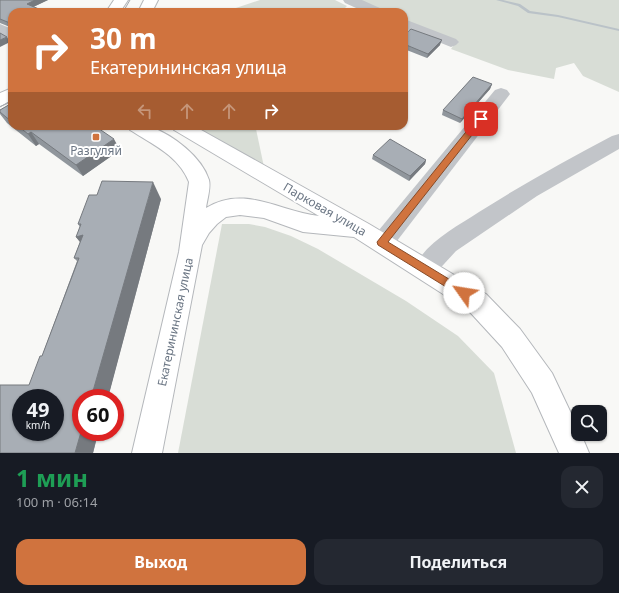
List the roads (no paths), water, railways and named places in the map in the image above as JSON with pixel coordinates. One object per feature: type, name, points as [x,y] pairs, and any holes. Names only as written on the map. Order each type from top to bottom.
[{"type":"main road","name":"Екатерининская улица","points":[[142,130],[177,152],[192,165],[197,173],[199,182],[190,252],[146,453]]},
{"type":"main road","name":"Парковая улица","points":[[187,130],[382,242],[477,302],[511,338],[542,383],[574,453]]},
{"type":"main road","points":[[190,252],[198,230],[206,219],[222,209],[235,206],[263,210],[302,223],[361,230]]},
{"type":"street","points":[[350,0],[368,8]]},
{"type":"street","points":[[408,25],[451,42]]},
{"type":"street","points":[[382,242],[500,94]]},
{"type":"street","points":[[425,269],[448,244],[454,240],[530,190],[619,141]]},
{"type":"waterway","points":[[498,0],[519,5],[529,12],[558,16],[619,30]]},
{"type":"tram line","points":[[125,8],[130,0]]},
{"type":"tram line","points":[[0,107],[8,102]]},
{"type":"place","name":"Разгуляй","points":[[96,137]]}]
